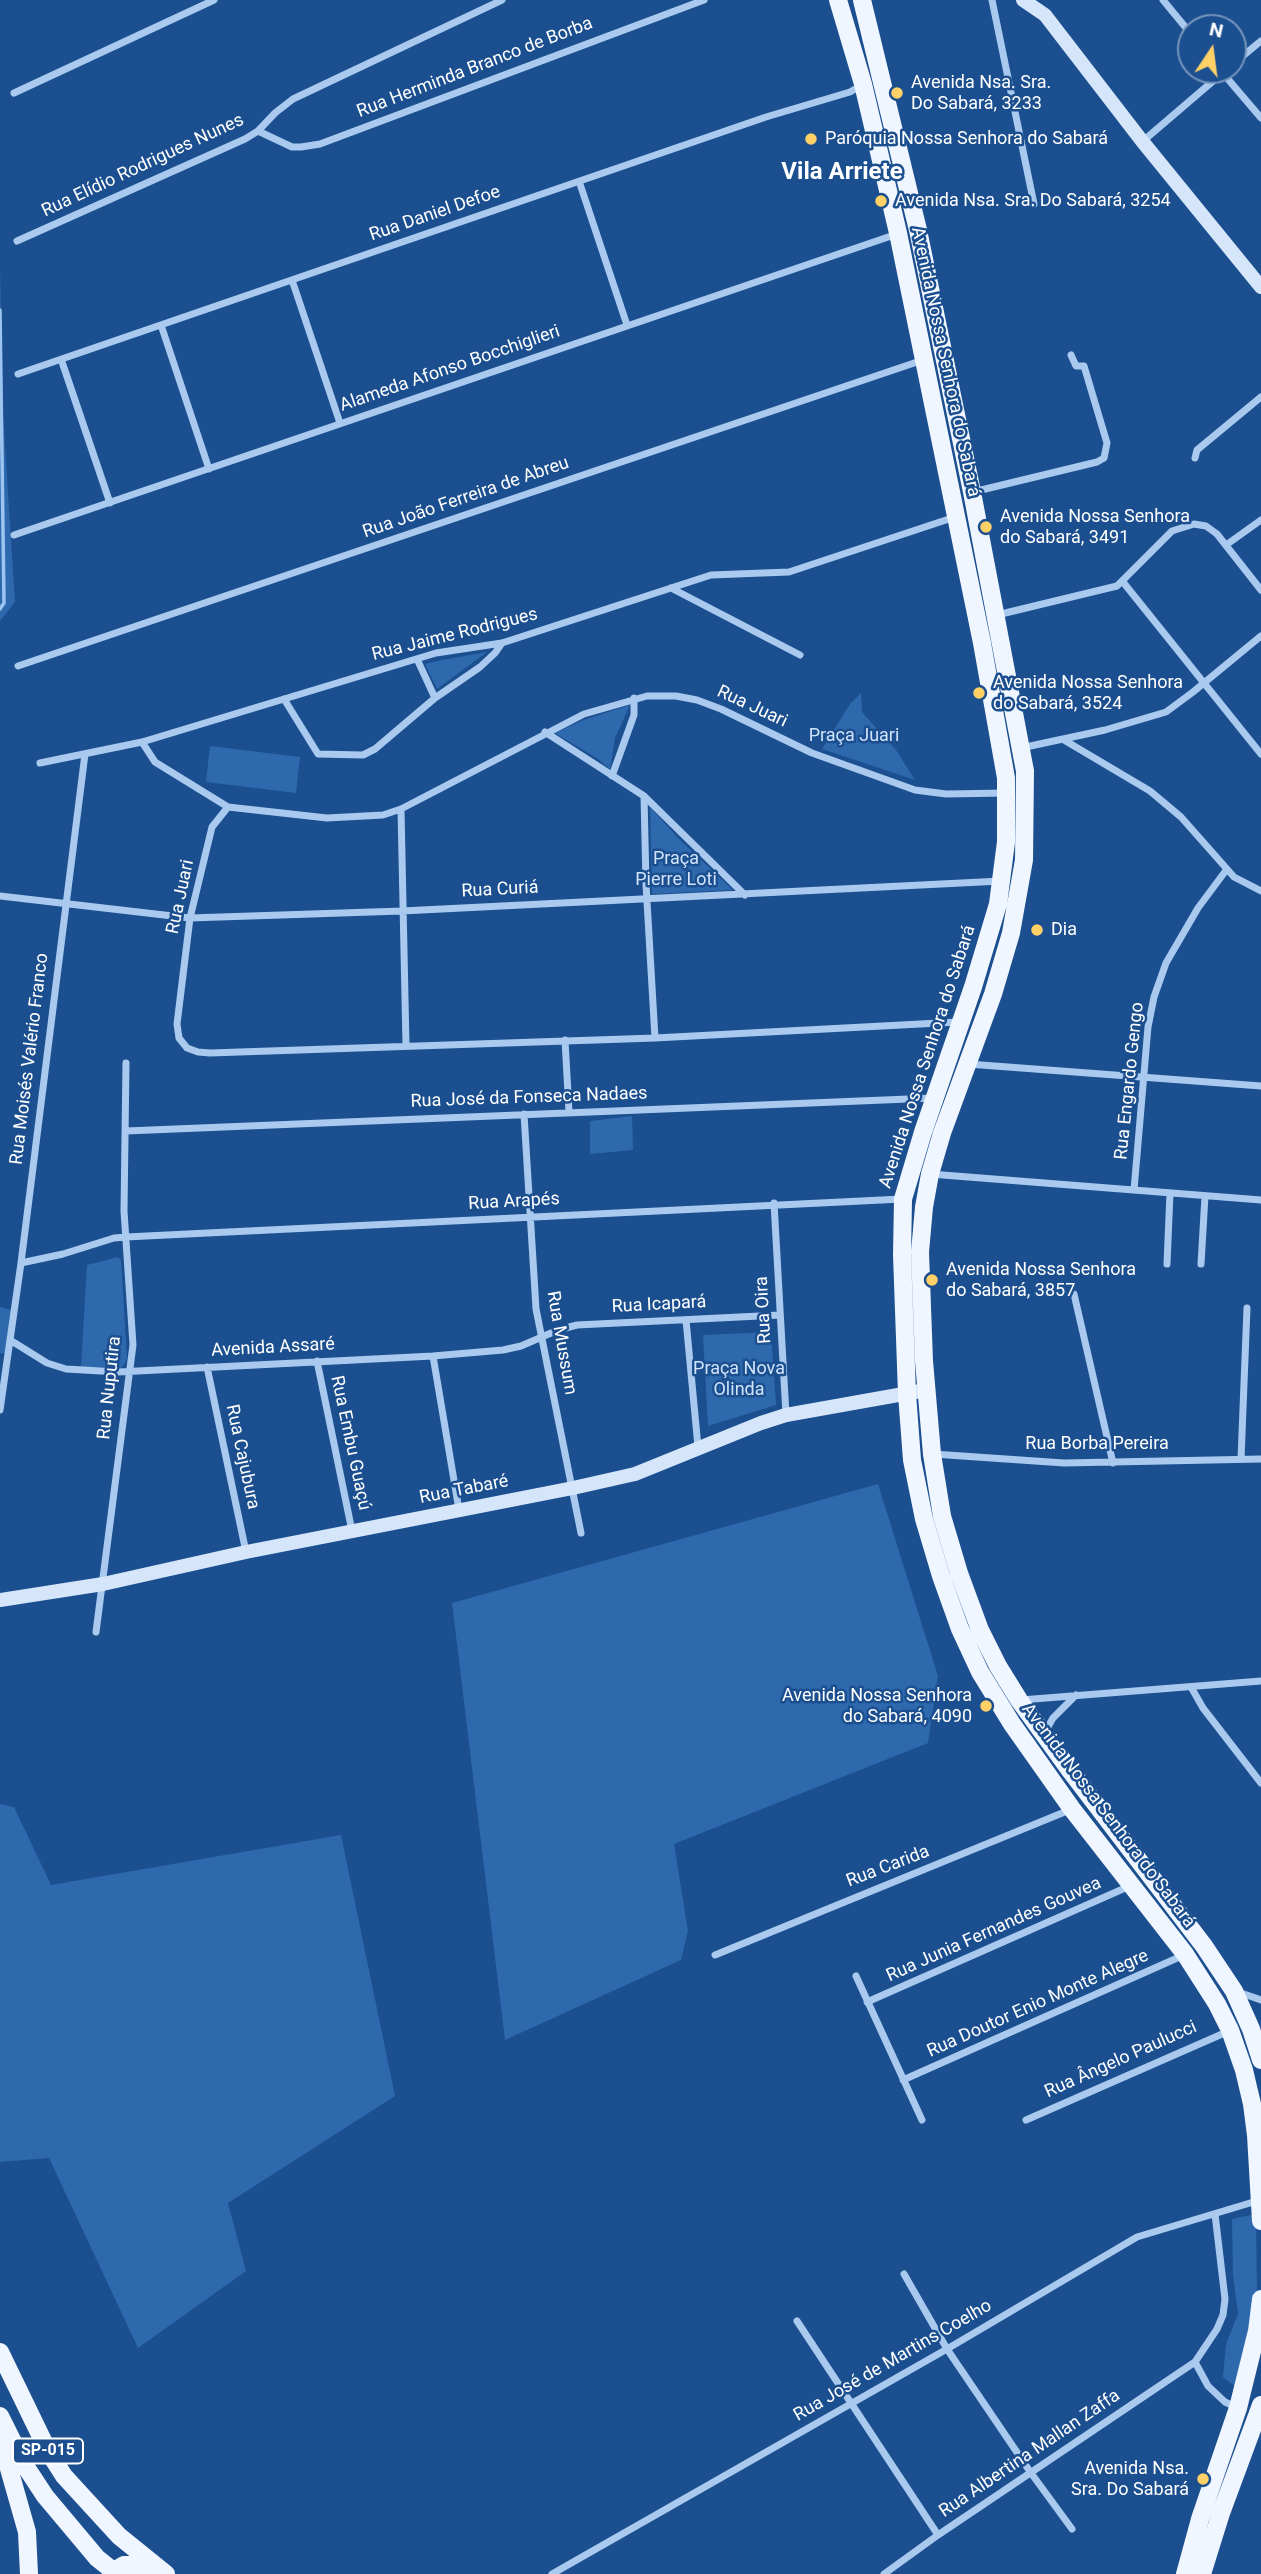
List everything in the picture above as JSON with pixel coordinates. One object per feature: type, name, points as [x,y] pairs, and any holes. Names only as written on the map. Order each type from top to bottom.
[{"type":"main road","name":"Avenida Nossa Senhora do Sabará","points":[[838,0],[863,84],[898,233],[1002,747],[1006,793],[1006,842],[1002,881],[989,934],[933,1098],[903,1199],[902,1255],[912,1461],[924,1519],[941,1576],[960,1629],[980,1672],[1072,1809],[1185,1954],[1230,2030],[1252,2104],[1261,2221]]},
{"type":"main road","name":"Avenida Nossa Senhora do Sabará","points":[[862,0],[918,230],[972,492],[1021,748],[1026,815],[1022,881],[1011,933],[993,994],[930,1174],[920,1252],[926,1390],[932,1454],[942,1516],[980,1630],[998,1666],[1069,1769],[1204,1946],[1234,1991],[1261,2060]]},
{"type":"main road","points":[[912,302],[932,299]]},
{"type":"main road","points":[[986,668],[1006,664]]},
{"type":"main road","points":[[1185,2574],[1200,2519],[1238,2408],[1257,2331],[1261,2299]]},
{"type":"main road","name":"SP-015","points":[[0,2352],[48,2451],[64,2476],[119,2536],[164,2574]]},
{"type":"main road","points":[[1202,2574],[1220,2513],[1261,2405]]},
{"type":"main road","name":"SP-015","points":[[0,2416],[24,2464],[45,2496],[97,2558],[114,2573]]},
{"type":"main road","points":[[0,2437],[27,2532],[29,2574]]},
{"type":"main road","points":[[114,2573],[124,2565],[133,2565],[164,2574]]},
{"type":"street","points":[[14,93],[214,0]]},
{"type":"street","name":"Rua Elídio Rodrigues Nunes","points":[[17,241],[258,131],[293,99],[502,0]]},
{"type":"street","name":"Rua Herminda Branco de Borba","points":[[258,131],[292,147],[320,144],[704,0]]},
{"type":"street","points":[[992,0],[1034,204]]},
{"type":"street","points":[[1023,0],[1045,15],[1142,142],[1261,287]]},
{"type":"street","points":[[1163,0],[1177,17]]},
{"type":"street","points":[[1247,52],[1261,41]]},
{"type":"street","name":"Rua Daniel Defoe","points":[[18,374],[579,181],[849,92],[863,84]]},
{"type":"street","points":[[1142,142],[1208,84]]},
{"type":"street","points":[[1234,84],[1261,118]]},
{"type":"street","points":[[579,181],[627,325]]},
{"type":"street","name":"Alameda Afonso Bocchiglieri","points":[[14,535],[898,233]]},
{"type":"street","points":[[292,280],[340,423]]},
{"type":"street","points":[[161,325],[209,469]]},
{"type":"street","points":[[972,492],[1097,462],[1104,458],[1107,443],[1084,366],[1076,366],[1071,355]]},
{"type":"street","points":[[61,359],[110,503]]},
{"type":"street","name":"Rua João Ferreira de Abreu","points":[[18,666],[924,360]]},
{"type":"street","points":[[1195,458],[1197,450],[1261,397]]},
{"type":"street","name":"Rua Jaime Rodrigues","points":[[40,763],[142,742],[436,653],[502,643],[723,573],[789,572],[956,516]]},
{"type":"street","points":[[1226,545],[1261,520]]},
{"type":"street","points":[[996,615],[1111,589],[1123,582],[1174,530],[1194,524],[1206,526],[1217,534],[1261,590]]},
{"type":"street","points":[[1123,582],[1261,754]]},
{"type":"street","points":[[671,588],[800,655]]},
{"type":"street","points":[[1021,748],[1158,716],[1178,704],[1261,636]]},
{"type":"street","points":[[285,699],[318,754],[359,755],[374,749],[435,698],[480,667],[502,643]]},
{"type":"street","points":[[417,659],[435,698]]},
{"type":"street","name":"Rua Juari","points":[[959,1023],[655,1038],[210,1053],[187,1048],[179,1038],[177,1024],[190,918],[212,827],[228,807],[338,818],[383,816],[584,714],[634,698],[659,695],[697,700],[812,753],[915,790],[946,794],[1006,793]]},
{"type":"street","points":[[612,776],[634,715],[634,698]]},
{"type":"street","points":[[545,732],[644,796],[744,895]]},
{"type":"street","points":[[1064,740],[1159,798],[1181,817],[1240,881],[1261,891]]},
{"type":"street","points":[[142,742],[155,762],[228,807]]},
{"type":"street","name":"Rua Moisés Valério Franco","points":[[0,1409],[22,1263],[85,754]]},
{"type":"street","points":[[644,796],[655,1038]]},
{"type":"street","points":[[401,809],[406,1046]]},
{"type":"street","name":"Rua Engardo Gengo","points":[[1135,1190],[1150,1012],[1166,963],[1198,908],[1227,869]]},
{"type":"street","name":"Rua Curiá","points":[[0,896],[190,918],[402,911],[1002,881]]},
{"type":"street","points":[[565,1040],[569,1112]]},
{"type":"street","name":"Rua Nuputira","points":[[96,1632],[133,1345],[124,1193],[126,1063]]},
{"type":"street","points":[[967,1064],[1261,1086]]},
{"type":"street","name":"Rua José da Fonseca Nadaes","points":[[126,1131],[933,1098]]},
{"type":"street","name":"Rua Mussum","points":[[524,1114],[536,1309],[581,1533]]},
{"type":"street","points":[[930,1174],[1261,1200]]},
{"type":"street","points":[[1167,1264],[1170,1193]]},
{"type":"street","points":[[1200,1264],[1205,1196]]},
{"type":"street","name":"Rua Arapés","points":[[22,1263],[126,1237],[774,1203],[903,1199]]},
{"type":"street","name":"Rua Oira","points":[[774,1203],[786,1416]]},
{"type":"street","points":[[1074,1294],[1113,1463]]},
{"type":"street","points":[[1241,1459],[1247,1308]]},
{"type":"street","name":"Rua Icapará","points":[[543,1337],[577,1325],[780,1315]]},
{"type":"street","points":[[686,1320],[698,1447]]},
{"type":"street","name":"Avenida Assaré","points":[[10,1340],[47,1363],[66,1369],[131,1371],[433,1356],[503,1350],[543,1337]]},
{"type":"street","points":[[433,1356],[459,1511]]},
{"type":"street","name":"Rua Embu Guaçú","points":[[317,1361],[352,1531]]},
{"type":"street","name":"Rua Cajubura","points":[[207,1367],[246,1552]]},
{"type":"street","name":"Rua Tabaré","points":[[0,1600],[103,1584],[246,1552],[635,1474],[740,1430],[786,1416],[926,1390]]},
{"type":"street","name":"Rua Borba Pereira","points":[[932,1454],[1065,1463],[1261,1459]]},
{"type":"street","points":[[1019,1700],[1261,1681]]},
{"type":"street","points":[[1191,1687],[1203,1708],[1261,1783]]},
{"type":"street","points":[[1045,1733],[1054,1718],[1076,1695]]},
{"type":"street","name":"Rua Carida","points":[[715,1955],[1072,1809]]},
{"type":"street","name":"Rua Junia Fernandes Gouvea","points":[[867,2002],[1132,1885]]},
{"type":"street","name":"Rua Doutor Enio Monte Alegre","points":[[903,2080],[1185,1954]]},
{"type":"street","points":[[856,1976],[922,2120]]},
{"type":"street","points":[[1234,1991],[1261,2000]]},
{"type":"street","name":"Rua Ângelo Paulucci","points":[[1026,2120],[1230,2030]]},
{"type":"street","name":"Rua José de Martins Coelho","points":[[552,2574],[947,2349],[1137,2237],[1261,2200]]},
{"type":"street","points":[[1215,2214],[1225,2299],[1223,2315],[1195,2362],[1208,2386],[1225,2402],[1238,2408]]},
{"type":"street","points":[[904,2274],[947,2349],[1072,2529]]},
{"type":"street","points":[[797,2321],[938,2535]]},
{"type":"street","name":"Rua Albertina Mallan Zaffa","points":[[884,2574],[1195,2362]]},
{"type":"green space","points":[[0,266],[3,415],[15,602],[0,621]]},
{"type":"green space","points":[[487,652],[437,689],[425,664],[442,660]]},
{"type":"green space","name":"Praça Juari","points":[[861,693],[862,712],[896,750],[915,780],[822,749],[850,704]]},
{"type":"green space","points":[[630,705],[615,738],[610,769],[555,733],[586,719]]},
{"type":"green space","points":[[210,746],[300,757],[296,793],[206,782]]},
{"type":"green space","name":"Praça Pierre Loti","points":[[650,807],[679,839],[733,890],[652,894]]},
{"type":"green space","points":[[632,1116],[633,1150],[590,1154],[590,1121]]},
{"type":"green space","points":[[118,1257],[121,1260],[127,1358],[121,1368],[81,1367],[87,1265]]},
{"type":"green space","points":[[0,1307],[12,1310],[6,1354],[0,1353]]},
{"type":"green space","name":"Praça Nova Olinda","points":[[771,1332],[776,1405],[708,1426],[703,1335]]},
{"type":"green space","points":[[878,1484],[938,1676],[928,1743],[674,1844],[688,1931],[681,1960],[505,2040],[452,1603]]},
{"type":"green space","points":[[0,1804],[14,1807],[51,1885],[341,1835],[395,2096],[228,2203],[246,2271],[138,2348],[49,2158],[0,2162]]},
{"type":"green space","points":[[1256,2214],[1257,2296],[1236,2387],[1223,2377],[1226,2344],[1238,2314],[1233,2275],[1232,2219]]},
{"type":"waterway","points":[[0,310],[4,603],[0,609]]},
{"type":"place","name":"Avenida Nsa. Sra. Do Sabará, 3233","points":[[897,93]]},
{"type":"place","name":"Paróquia Nossa Senhora do Sabará","points":[[811,139]]},
{"type":"place","name":"Avenida Nsa. Sra. Do Sabará, 3254","points":[[881,201]]},
{"type":"place","name":"Avenida Nossa Senhora do Sabará, 3491","points":[[986,527]]},
{"type":"place","name":"Avenida Nossa Senhora do Sabará, 3524","points":[[979,693]]},
{"type":"place","name":"Dia","points":[[1037,930]]},
{"type":"place","name":"Avenida Nossa Senhora do Sabará, 3857","points":[[932,1280]]},
{"type":"place","name":"Avenida Nossa Senhora do Sabará, 4090","points":[[986,1706]]},
{"type":"place","name":"Avenida Nsa. Sra. Do Sabará","points":[[1203,2479]]},
{"type":"district","name":"Vila Arriete","points":[[842,173]]}]
